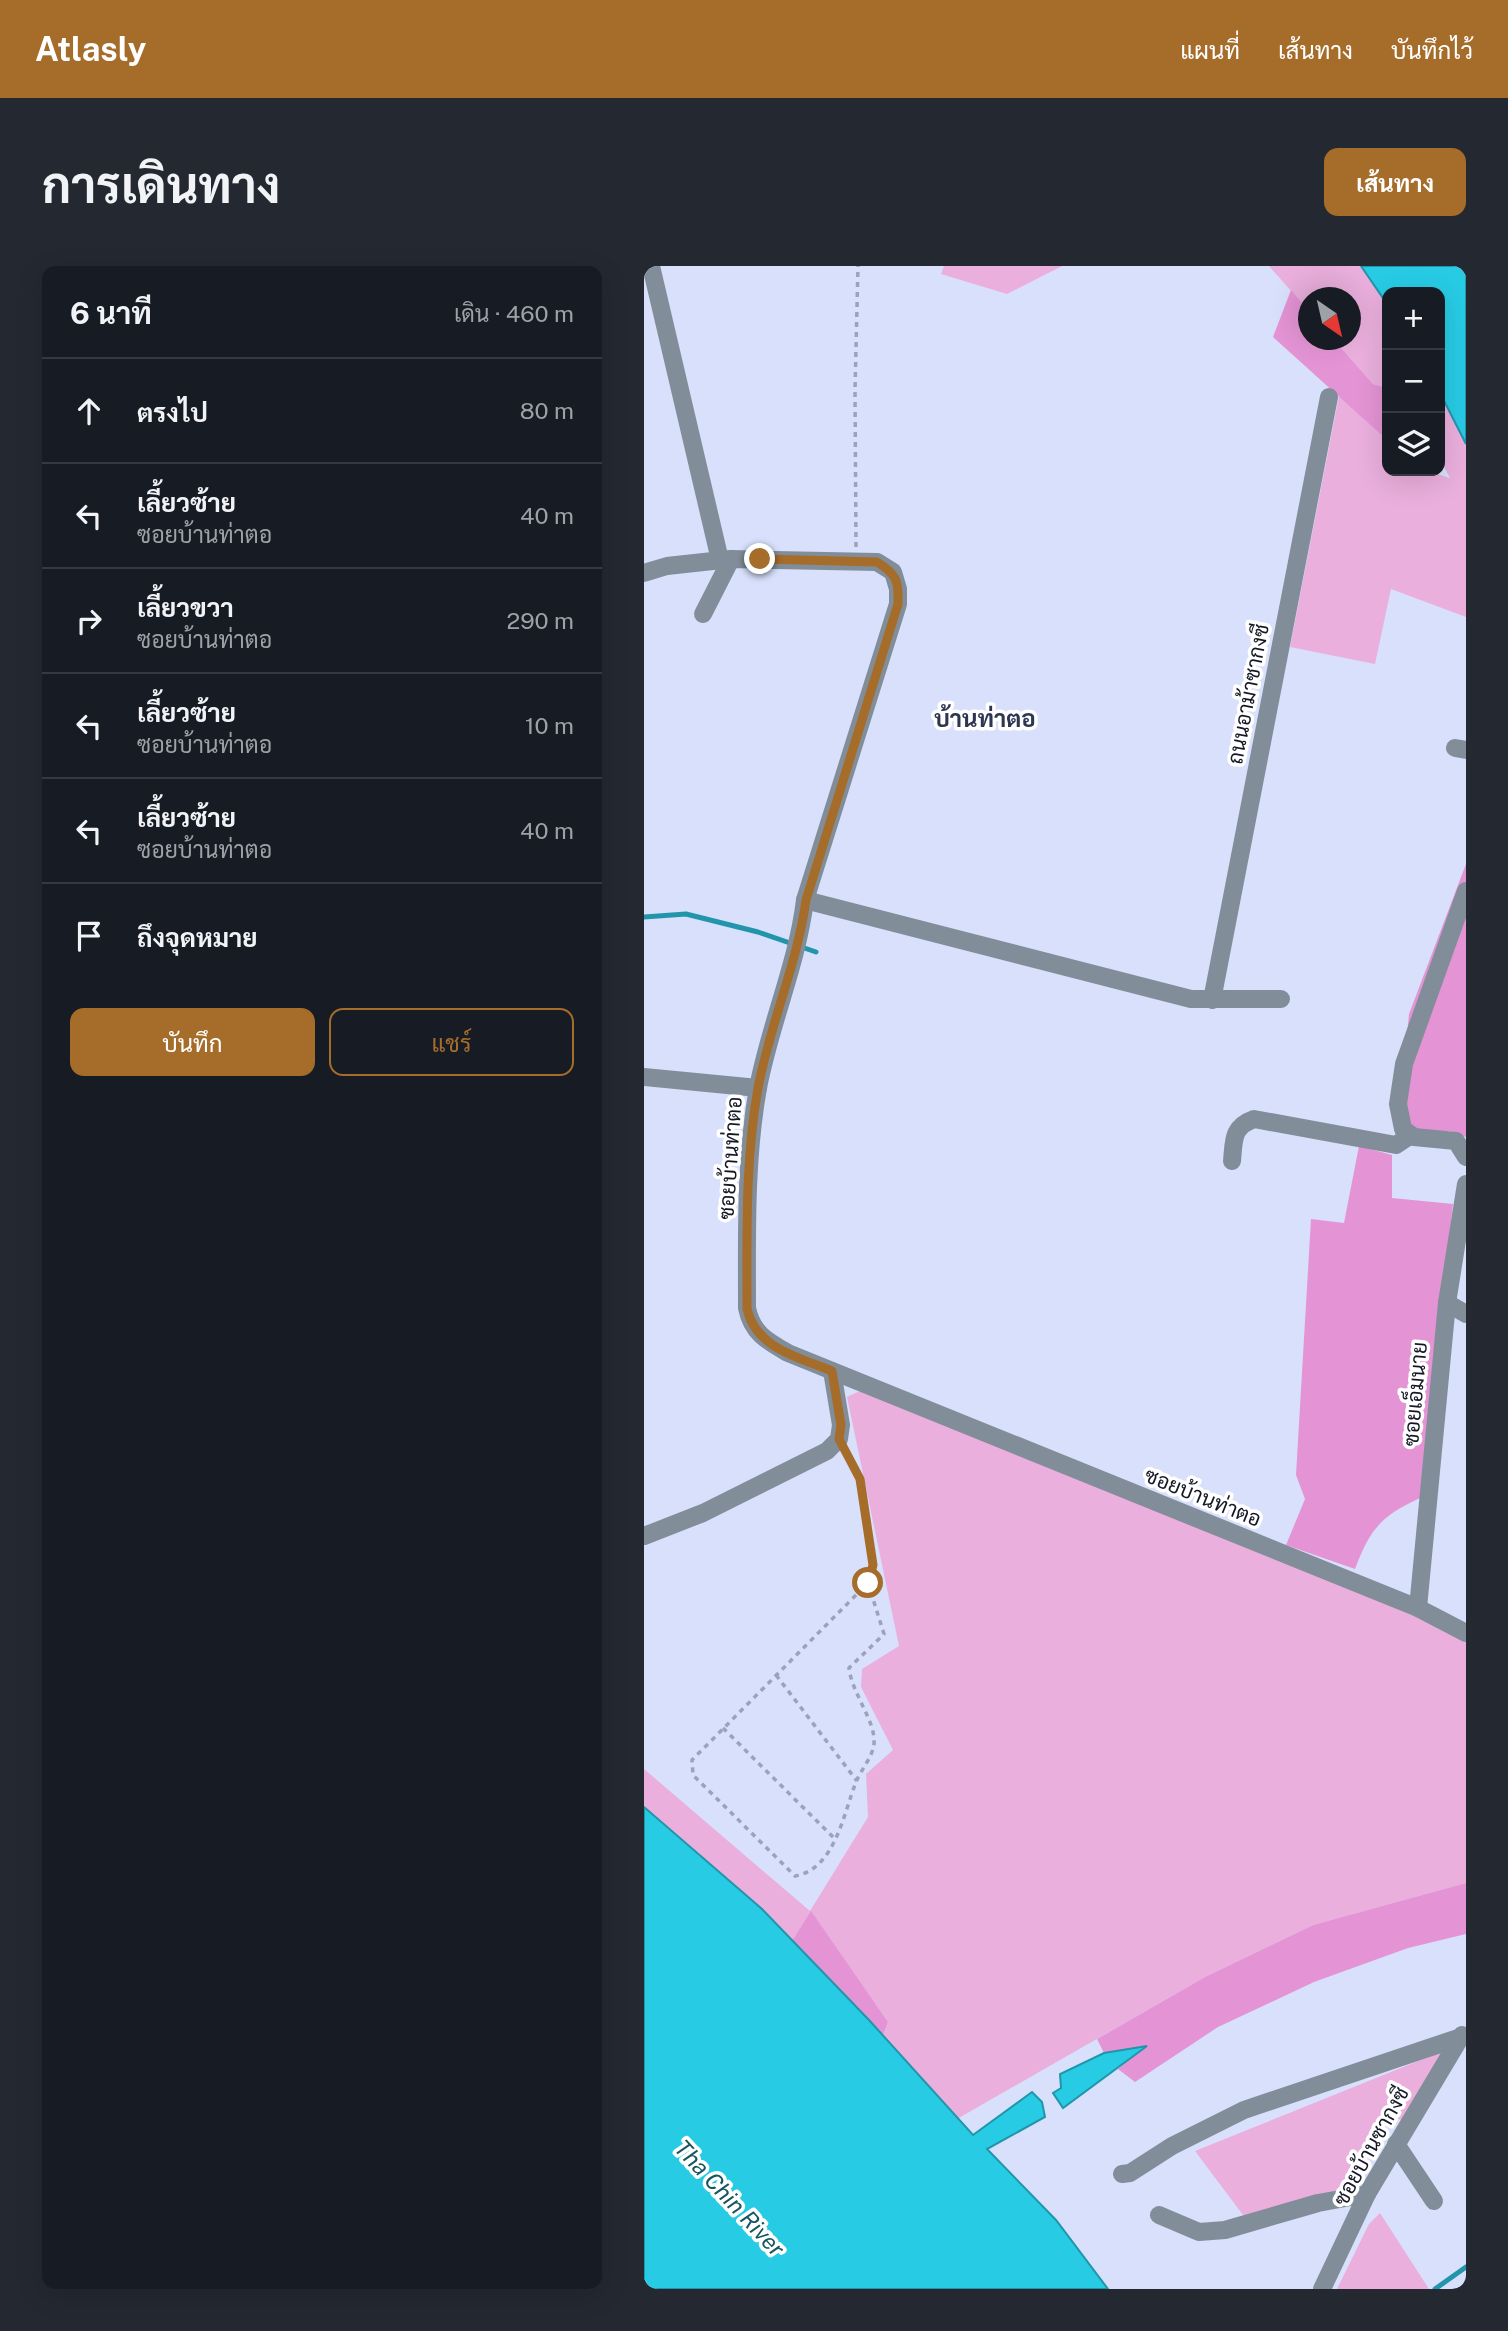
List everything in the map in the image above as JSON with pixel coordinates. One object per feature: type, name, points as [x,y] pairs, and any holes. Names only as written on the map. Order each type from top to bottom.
[{"type":"street","points":[[651,266],[725,560],[702,614]]},
{"type":"street","name":"ถนนอาม้าซากงซี","points":[[1212,1000],[1329,397]]},
{"type":"street","name":"ซอยบ้านท่าตอ","points":[[644,573],[667,566],[725,560],[856,560],[877,562],[893,572],[898,589],[898,604],[806,900],[800,941],[758,1088],[747,1207],[747,1308],[750,1323],[762,1338],[832,1371],[1418,1608],[1466,1633]]},
{"type":"street","points":[[1466,891],[1404,1064],[1398,1104],[1403,1129],[1411,1135],[1456,1141],[1466,1157]]},
{"type":"street","points":[[806,900],[1191,999],[1281,999]]},
{"type":"street","points":[[644,1077],[758,1088]]},
{"type":"street","points":[[1232,1161],[1235,1132],[1243,1123],[1254,1119],[1396,1145],[1411,1135]]},
{"type":"street","name":"ซอยเอ็มนาย","points":[[1418,1608],[1455,1308],[1466,1184]]},
{"type":"street","points":[[1455,1308],[1466,1216]]},
{"type":"street","points":[[644,1536],[703,1513],[827,1451],[839,1439],[841,1425],[832,1371]]},
{"type":"street","points":[[1122,2174],[1130,2173],[1172,2146],[1244,2109],[1463,2033]]},
{"type":"street","name":"ซอยบ้านซากงซี","points":[[1322,2289],[1367,2194],[1463,2033]]},
{"type":"street","points":[[1396,2144],[1434,2201]]},
{"type":"street","points":[[1159,2215],[1199,2231],[1225,2230],[1318,2203],[1367,2194]]},
{"type":"path","points":[[856,560],[855,390],[858,266]]},
{"type":"path","points":[[839,1439],[860,1479],[873,1565],[868,1583],[692,1760],[693,1775],[795,1876],[807,1874],[820,1864],[835,1839],[857,1781],[874,1746],[873,1732],[851,1684],[849,1668],[884,1634],[868,1583]]},
{"type":"path","points":[[776,1675],[857,1781]]},
{"type":"path","points":[[723,1728],[835,1839]]},
{"type":"shaded area","points":[[944,266],[1062,266],[1007,294],[941,274]]},
{"type":"shaded area","points":[[1269,266],[1361,266],[1382,297],[1382,387],[1373,384],[1343,350],[1361,350],[1361,287],[1298,287],[1298,299]]},
{"type":"shaded area","points":[[1291,290],[1298,298],[1298,350],[1343,350],[1373,384],[1382,387],[1382,435],[1273,337]]},
{"type":"shaded area","points":[[1339,396],[1382,435],[1382,476],[1450,478],[1445,468],[1445,403],[1466,444],[1466,617],[1391,589],[1375,664],[1290,647]]},
{"type":"shaded area","points":[[1466,864],[1466,1137],[1449,1131],[1397,1136],[1409,1014]]},
{"type":"shaded area","points":[[1359,1146],[1392,1155],[1392,1198],[1453,1204],[1420,1498],[1378,1525],[1355,1569],[1286,1545],[1305,1499],[1296,1475],[1311,1219],[1344,1223]]},
{"type":"shaded area","points":[[860,1391],[1318,1575],[1466,1638],[1466,1883],[1313,1925],[1205,1977],[957,2119],[883,2035],[888,2022],[811,1912],[792,1941],[761,1909],[644,1807],[644,1769],[810,1911],[868,1817],[866,1774],[893,1750],[861,1687],[862,1669],[899,1646],[847,1397]]},
{"type":"shaded area","points":[[1466,1883],[1466,1934],[1408,1948],[1314,1982],[1218,2027],[1135,2082],[1118,2069],[1145,2047],[1104,2053],[1097,2039],[1205,1977],[1313,1925]]},
{"type":"shaded area","points":[[811,1911],[888,2022],[883,2035],[792,1941]]},
{"type":"shaded area","points":[[1443,2051],[1403,2121],[1386,2113],[1342,2192],[1261,2215],[1243,2215],[1195,2151]]},
{"type":"shaded area","points":[[1380,2213],[1429,2289],[1337,2289],[1369,2224]]},
{"type":"water","points":[[1361,266],[1466,266],[1466,444],[1445,403],[1445,287],[1382,287],[1382,297]]},
{"type":"water","name":"Tha Chin River","points":[[644,1807],[762,1909],[869,2020],[973,2135],[1032,2092],[1042,2102],[1045,2117],[987,2149],[1056,2220],[1108,2289],[644,2289]]},
{"type":"water","points":[[1147,2046],[1063,2108],[1053,2093],[1061,2088],[1060,2074],[1104,2053]]},
{"type":"waterway","points":[[644,917],[686,914],[758,932],[816,952]]},
{"type":"waterway","points":[[1435,2289],[1466,2267]]},
{"type":"district","name":"บ้านท่าตอ","points":[[985,718]]},
{"type":"route","points":[[760,559],[877,562],[893,572],[898,589],[898,604],[806,900],[800,941],[758,1088],[747,1207],[747,1308],[750,1323],[762,1338],[788,1353],[832,1371],[841,1425],[839,1439],[860,1479],[873,1565],[868,1583]]}]
